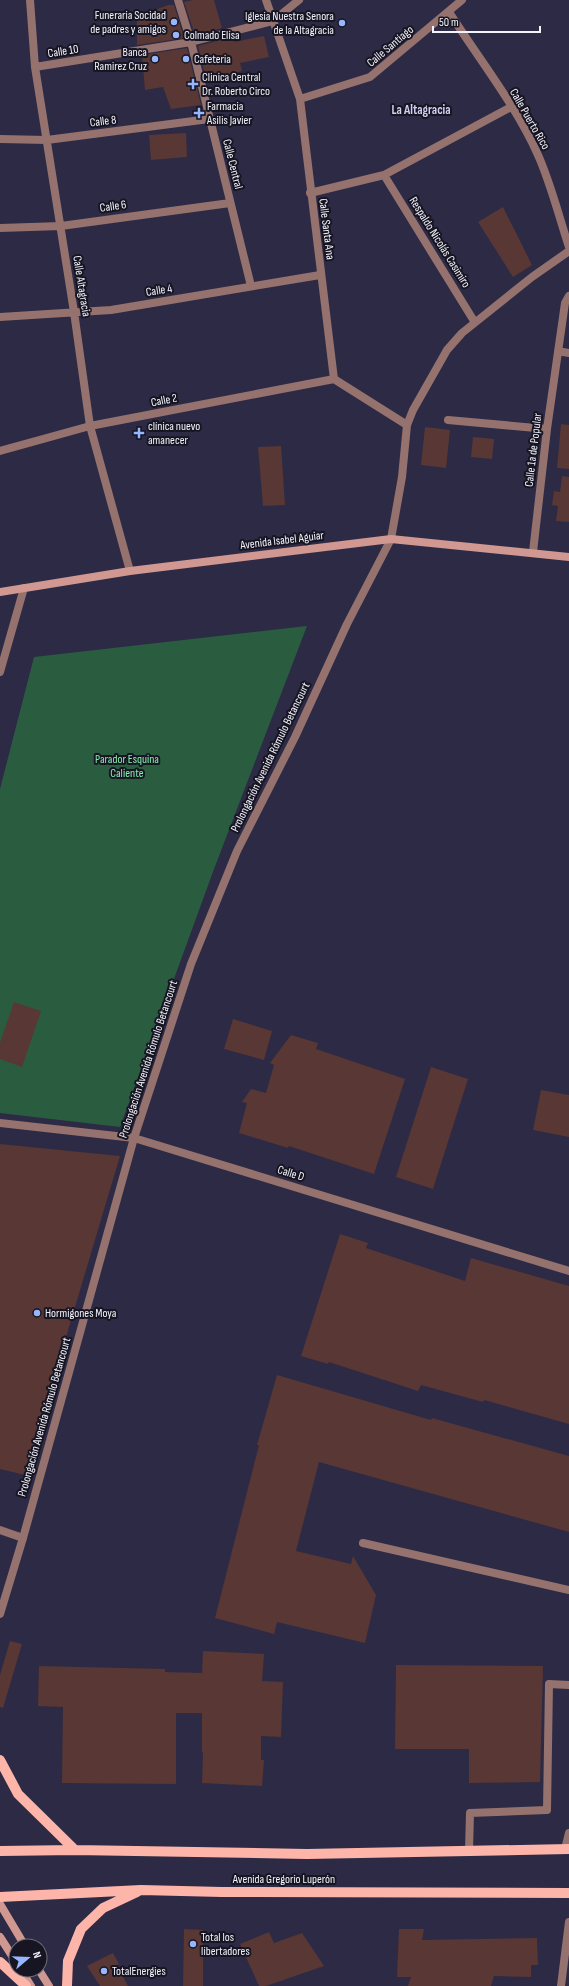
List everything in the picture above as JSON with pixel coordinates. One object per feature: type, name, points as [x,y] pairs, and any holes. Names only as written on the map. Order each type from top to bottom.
[{"type":"main road","name":"Avenida Isabel Aguiar","points":[[0,592],[130,571],[391,539],[533,552],[569,557]]},
{"type":"main road","points":[[0,1760],[18,1794],[75,1850]]},
{"type":"main road","name":"Avenida Gregorio Luperón","points":[[0,1851],[75,1850],[307,1854],[567,1849]]},
{"type":"main road","name":"Avenida Gregorio Luperón","points":[[0,1897],[142,1890],[222,1892],[569,1893]]},
{"type":"main road","points":[[66,1986],[68,1961],[81,1929],[103,1908],[142,1890]]},
{"type":"main road","points":[[0,1904],[20,1938]]},
{"type":"main road","points":[[0,1937],[8,1950]]},
{"type":"main road","points":[[0,1962],[26,1986]]},
{"type":"street","name":"Calle Altagracia","points":[[30,0],[35,67],[61,226],[90,426],[130,571]]},
{"type":"street","name":"Calle Central","points":[[178,0],[191,42],[251,286]]},
{"type":"street","name":"Calle Santa Ana","points":[[266,0],[300,99],[310,193],[334,379]]},
{"type":"street","name":"Calle 10","points":[[35,67],[191,42],[272,21],[299,0]]},
{"type":"street","name":"Calle Santiago","points":[[300,99],[370,77],[462,0]]},
{"type":"street","name":"Calle Puerto Rico","points":[[449,12],[511,107],[538,156],[569,247]]},
{"type":"street","points":[[310,193],[384,175],[511,107]]},
{"type":"street","name":"Calle 8","points":[[0,139],[47,140],[210,119]]},
{"type":"street","name":"Respaldo Nicolás Casimiro","points":[[384,175],[474,321]]},
{"type":"street","name":"Calle 6","points":[[0,228],[61,226],[230,203]]},
{"type":"street","points":[[334,379],[407,425],[428,382],[447,350],[474,321],[569,251]]},
{"type":"street","name":"Calle 4","points":[[0,317],[111,310],[320,275]]},
{"type":"street","name":"Calle 1a de Popular","points":[[533,552],[547,429],[564,302],[569,296]]},
{"type":"street","points":[[558,351],[569,353]]},
{"type":"street","name":"Calle 2","points":[[0,451],[90,426],[334,379]]},
{"type":"street","points":[[448,420],[547,429]]},
{"type":"street","name":"Prolongación Avenida Rómulo Betancourt","points":[[0,1614],[23,1538],[134,1138],[191,964],[237,851],[295,737],[346,624],[391,539],[402,477],[407,425]]},
{"type":"street","points":[[0,672],[24,588]]},
{"type":"street","name":"Calle D","points":[[0,1124],[134,1138],[569,1271]]},
{"type":"street","points":[[0,1530],[23,1538]]},
{"type":"street","points":[[363,1543],[569,1590]]},
{"type":"street","points":[[469,1851],[470,1813],[547,1810],[549,1684],[569,1685]]},
{"type":"street","points":[[567,1849],[569,1833]]},
{"type":"street","points":[[561,1986],[569,1922]]},
{"type":"green space","name":"Parador Esquina Caliente","points":[[307,626],[214,869],[120,1127],[0,1113],[0,789],[34,657]]},
{"type":"building","points":[[193,0],[214,0],[222,28],[195,35],[184,2]]},
{"type":"building","points":[[168,5],[174,5],[184,38],[137,45],[137,17]]},
{"type":"building","points":[[264,36],[269,57],[240,63],[242,71],[206,80],[198,46],[225,39],[225,41],[234,39],[234,42]]},
{"type":"building","points":[[187,48],[201,105],[171,109],[163,87],[145,90],[142,55]]},
{"type":"building","points":[[186,133],[187,157],[151,160],[149,135]]},
{"type":"building","points":[[503,207],[532,265],[513,277],[478,222]]},
{"type":"building","points":[[561,424],[569,425],[569,469],[557,468]]},
{"type":"building","points":[[425,427],[450,430],[446,468],[421,465]]},
{"type":"building","points":[[473,437],[494,439],[492,459],[471,457]]},
{"type":"building","points":[[281,446],[285,505],[263,506],[258,447]]},
{"type":"building","points":[[562,476],[569,477],[569,522],[556,521],[558,506],[552,505],[554,491],[560,492]]},
{"type":"building","points":[[14,1002],[41,1011],[22,1067],[0,1059],[0,1043]]},
{"type":"building","points":[[233,1019],[272,1031],[264,1060],[224,1049]]},
{"type":"building","points":[[291,1035],[318,1043],[316,1049],[405,1079],[374,1174],[289,1146],[288,1148],[239,1133],[247,1103],[242,1102],[251,1089],[266,1093],[274,1065],[270,1063]]},
{"type":"building","points":[[431,1067],[468,1079],[433,1189],[396,1177]]},
{"type":"building","points":[[541,1090],[569,1095],[569,1137],[533,1130]]},
{"type":"building","name":"Hormigones Moya","points":[[0,1144],[120,1156],[25,1475],[0,1469]]},
{"type":"building","points":[[340,1234],[368,1243],[366,1248],[465,1281],[471,1258],[569,1286],[569,1424],[484,1400],[483,1402],[421,1385],[418,1391],[329,1362],[328,1364],[301,1356]]},
{"type":"building","points":[[277,1375],[431,1420],[432,1418],[569,1456],[569,1532],[319,1462],[296,1551],[351,1564],[353,1556],[376,1595],[365,1643],[277,1622],[274,1634],[215,1618],[259,1445],[257,1445]]},
{"type":"building","points":[[10,1641],[22,1644],[3,1708],[0,1707],[0,1675]]},
{"type":"building","points":[[203,1651],[264,1654],[262,1681],[283,1682],[281,1737],[261,1736],[261,1760],[264,1760],[262,1786],[202,1783],[202,1713],[176,1713],[176,1784],[62,1783],[63,1707],[38,1706],[39,1666],[165,1669],[165,1672],[202,1673]]},
{"type":"building","points":[[396,1665],[543,1666],[540,1782],[469,1783],[469,1749],[395,1749]]},
{"type":"building","name":"Total los libertadores","points":[[184,1929],[203,1930],[203,1986],[183,1986]]},
{"type":"building","points":[[399,1929],[424,1929],[422,1940],[537,1938],[538,1965],[531,1965],[531,1977],[494,1976],[491,1986],[408,1986],[411,1977],[397,1977]]},
{"type":"building","points":[[269,1932],[274,1943],[302,1933],[324,1966],[266,1986],[259,1986],[240,1944]]},
{"type":"building","name":"TotalEnergies","points":[[113,1953],[119,1964],[117,1965],[128,1986],[100,1986],[87,1966]]},
{"type":"place","name":"Funeraria Socidad de padres y amigos","points":[[174,22]]},
{"type":"place","name":"Iglesia Nuestra Senora de la Altagracia","points":[[342,23]]},
{"type":"place","name":"Colmado Elisa","points":[[176,35]]},
{"type":"place","name":"Banca Ramirez Cruz","points":[[155,59]]},
{"type":"place","name":"Cafeteria","points":[[186,59]]},
{"type":"place","name":"Clinica Central Dr. Roberto Circo","points":[[193,84]]},
{"type":"place","name":"Farmacia Asilis Javier","points":[[199,113]]},
{"type":"place","name":"clínica nuevo amanecer","points":[[139,433]]},
{"type":"place","name":"Hormigones Moya","points":[[37,1313]]},
{"type":"place","name":"Total los libertadores","points":[[193,1944]]},
{"type":"place","name":"TotalEnergies","points":[[104,1971]]},
{"type":"district","name":"La Altagracia","points":[[421,109]]}]
